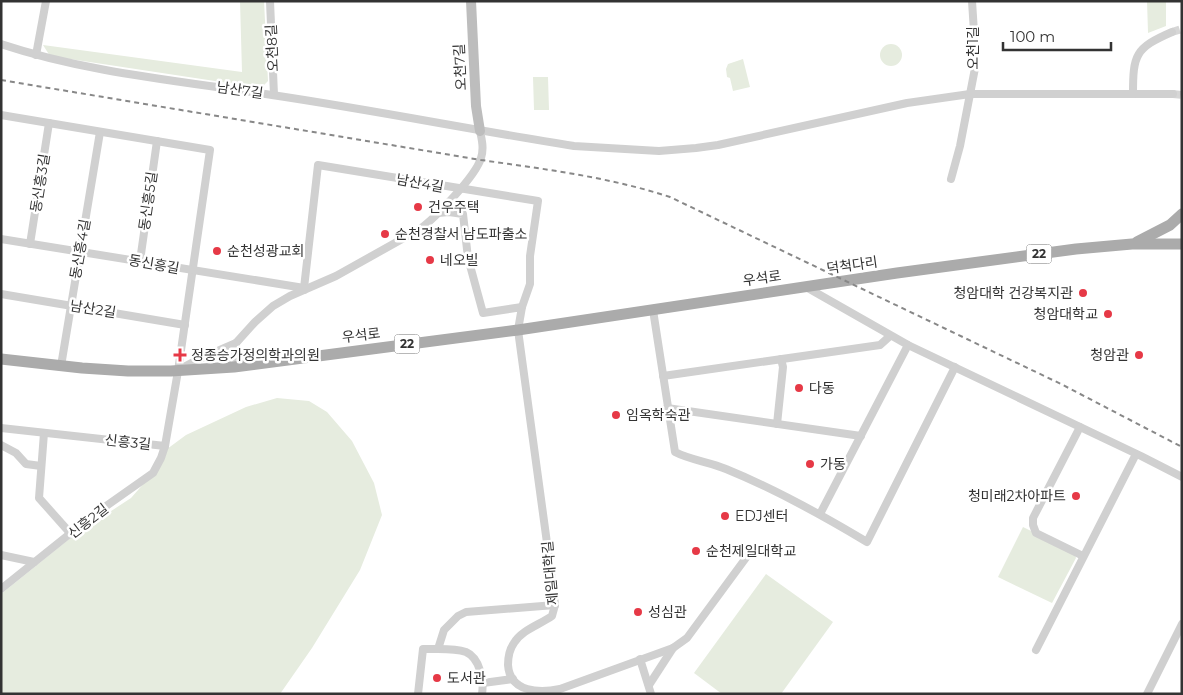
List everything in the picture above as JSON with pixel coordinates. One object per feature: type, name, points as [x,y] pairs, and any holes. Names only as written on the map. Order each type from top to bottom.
[{"type":"main road","points":[[1132,244],[1170,225],[1182,214]]},
{"type":"main road","name":"22","points":[[1132,244],[1182,244]]},
{"type":"main road","name":"덕척다리","points":[[809,286],[1076,249],[1132,244]]},
{"type":"main road","name":"우석로","points":[[1,359],[128,371],[178,371],[234,367],[518,330],[809,286]]},
{"type":"street","points":[[36,55],[46,1]]},
{"type":"street","name":"오천8길","points":[[270,1],[274,95]]},
{"type":"street","name":"오천7길","points":[[471,1],[476,106],[480,131]]},
{"type":"street","name":"오천1길","points":[[951,179],[960,146],[976,63],[972,1]]},
{"type":"street","points":[[1133,94],[1133,72],[1138,54],[1155,40],[1172,32]]},
{"type":"street","name":"남산7길","points":[[1,44],[36,55],[154,77],[274,95],[480,131],[616,149],[676,150],[718,145],[907,104],[970,94],[1173,94]]},
{"type":"street","points":[[1,115],[210,150],[178,371]]},
{"type":"street","name":"동신흥3길","points":[[30,244],[49,123]]},
{"type":"street","points":[[178,371],[197,360],[236,343],[255,322],[274,306],[304,289],[336,276],[430,222],[460,189],[481,160],[483,146],[480,131]]},
{"type":"street","name":"동신흥4길","points":[[61,366],[100,132]]},
{"type":"street","name":"동신흥5길","points":[[140,261],[157,141]]},
{"type":"street","name":"남산4길","points":[[304,289],[318,165],[538,201],[530,256],[530,284],[522,307]]},
{"type":"street","points":[[438,213],[463,214],[468,258],[483,313],[522,307]]},
{"type":"street","name":"동신흥길","points":[[1,239],[304,289]]},
{"type":"street","points":[[809,286],[890,336],[1182,477]]},
{"type":"street","name":"남산2길","points":[[1,294],[185,324]]},
{"type":"street","name":"제일대학길","points":[[513,679],[508,659],[514,642],[552,616],[555,605],[518,330],[522,307]]},
{"type":"street","points":[[653,310],[674,452],[726,469],[820,514],[867,542],[955,367]]},
{"type":"street","points":[[663,376],[880,345],[890,336]]},
{"type":"street","points":[[234,367],[233,354],[236,343]]},
{"type":"street","points":[[820,514],[908,345]]},
{"type":"street","points":[[777,424],[783,367],[781,359]]},
{"type":"street","name":"신흥3길","points":[[1,428],[165,446],[178,371]]},
{"type":"street","points":[[667,408],[861,436]]},
{"type":"street","points":[[1080,427],[1034,518],[1033,525],[1036,533],[1083,556]]},
{"type":"street","points":[[44,433],[39,498],[70,534]]},
{"type":"street","points":[[1,445],[16,453],[26,464],[41,466]]},
{"type":"street","name":"신흥2길","points":[[1,589],[92,516],[153,473],[165,446]]},
{"type":"street","points":[[1036,650],[1136,454]]},
{"type":"street","points":[[483,683],[513,679],[523,688],[541,692],[560,689],[673,648],[686,638],[751,551]]},
{"type":"street","points":[[1,555],[34,562]]},
{"type":"street","points":[[438,649],[444,630],[458,616],[466,612],[555,605]]},
{"type":"street","points":[[1147,694],[1182,624]]},
{"type":"street","points":[[649,685],[673,648]]},
{"type":"street","points":[[418,694],[423,649],[453,649],[466,652],[472,656],[483,683],[482,694]]},
{"type":"street","points":[[640,659],[651,694]]},
{"type":"shaded area","points":[[240,1],[264,1],[268,81],[261,88],[50,56],[43,45],[242,72]]},
{"type":"shaded area","points":[[1147,1],[1166,1],[1166,26],[1148,33]]},
{"type":"shaded area","points":[[891,44],[899,47],[902,55],[899,63],[891,66],[883,63],[880,55],[883,47]]},
{"type":"shaded area","points":[[743,59],[750,87],[733,91],[726,69],[728,64]]},
{"type":"shaded area","points":[[533,77],[548,77],[549,110],[534,110]]},
{"type":"shaded area","points":[[277,398],[309,401],[327,412],[352,441],[374,483],[382,515],[360,570],[312,648],[280,694],[1,694],[1,594],[73,536],[131,498],[153,473],[163,452],[186,435],[246,407]]},
{"type":"shaded area","points":[[1023,527],[1074,552],[1076,558],[1052,603],[998,577]]},
{"type":"shaded area","points":[[766,574],[833,622],[781,694],[722,694],[694,673]]},
{"type":"tunnel","points":[[1172,32],[1182,29]]},
{"type":"tunnel","points":[[1173,94],[1182,95]]},
{"type":"railway","points":[[1,80],[481,160],[576,174],[624,184],[670,197],[1061,384],[1182,447]]},
{"type":"place","name":"건우주택","points":[[418,207]]},
{"type":"place","name":"순천경찰서 남도파출소","points":[[385,234]]},
{"type":"place","name":"순천성광교회","points":[[217,251]]},
{"type":"place","name":"네오빌","points":[[430,260]]},
{"type":"place","name":"청암대학 건강복지관","points":[[1083,293]]},
{"type":"place","name":"청암대학교","points":[[1108,314]]},
{"type":"place","name":"정종승가정의학과의원","points":[[180,355]]},
{"type":"place","name":"청암관","points":[[1139,355]]},
{"type":"place","name":"다동","points":[[799,388]]},
{"type":"place","name":"임옥학숙관","points":[[616,415]]},
{"type":"place","name":"가동","points":[[810,464]]},
{"type":"place","name":"청미래2차아파트","points":[[1076,496]]},
{"type":"place","name":"EDJ센터","points":[[725,516]]},
{"type":"place","name":"순천제일대학교","points":[[696,551]]},
{"type":"place","name":"성심관","points":[[638,612]]},
{"type":"place","name":"도서관","points":[[437,678]]}]
